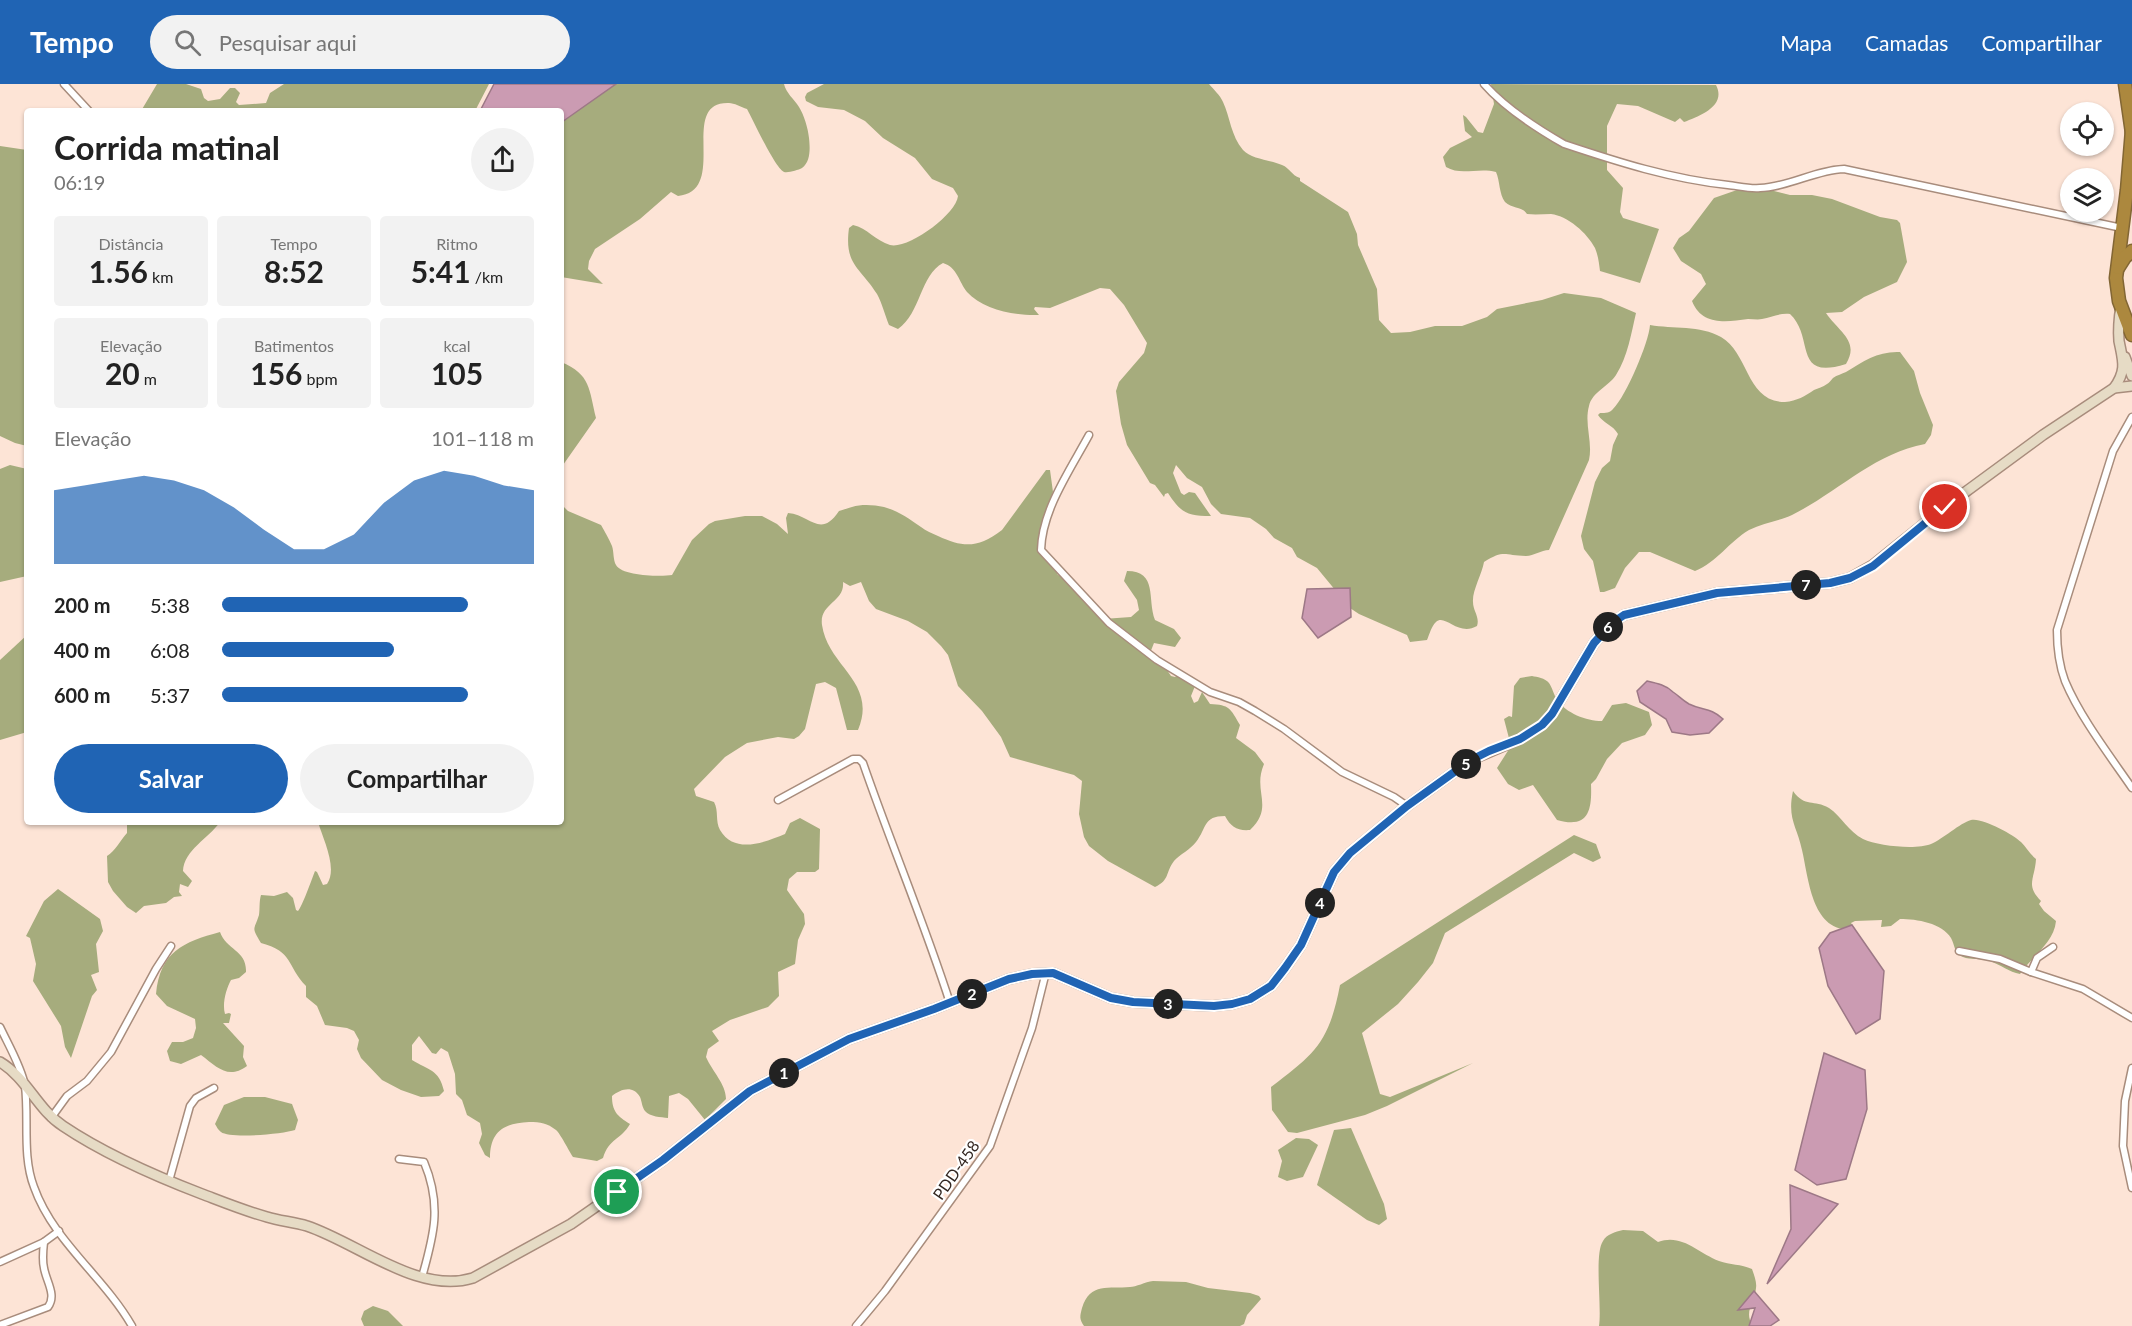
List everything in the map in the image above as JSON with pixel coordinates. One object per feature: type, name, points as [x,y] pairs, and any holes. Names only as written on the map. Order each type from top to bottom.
[{"type":"highway","points":[[2126,84],[2132,132],[2116,272],[2132,335]]},
{"type":"highway","points":[[2116,272],[2125,257],[2132,251]]},
{"type":"street","points":[[64,84],[85,108]]},
{"type":"street","points":[[1484,84],[1494,96],[1564,144],[1666,175],[1712,184],[1759,189],[1801,180],[1832,170],[1844,170],[2122,228]]},
{"type":"street","points":[[0,1062],[12,1070],[24,1083],[51,1118],[119,1158],[169,1181],[267,1217],[306,1226],[345,1241],[405,1273],[451,1282],[473,1278],[571,1224],[663,1160],[750,1091],[849,1039],[1009,979],[1046,972],[1063,976],[1111,998],[1133,1002],[1214,1006],[1250,999],[1271,986],[1296,953],[1334,872],[1350,853],[1407,806],[1471,760],[1520,739],[1542,725],[1552,714],[1594,643],[1612,623],[1624,615],[1717,593],[1830,583],[1850,578],[1873,566],[1945,507],[2043,435],[2114,388],[2121,378],[2123,367],[2119,341],[2119,317],[2124,302]]},
{"type":"street","points":[[2119,341],[2132,376]]},
{"type":"street","points":[[2114,388],[2132,387]]},
{"type":"street","points":[[2132,417],[2113,451],[2057,630],[2059,656],[2065,681],[2090,725],[2132,788]]},
{"type":"street","points":[[1089,435],[1064,480],[1050,513],[1043,534],[1041,550],[1109,623],[1157,660],[1210,692],[1239,702],[1255,711],[1284,729],[1342,772],[1381,790],[1407,806]]},
{"type":"street","points":[[778,800],[853,759],[859,759],[863,764],[892,846],[923,921],[950,1003]]},
{"type":"street","points":[[51,1118],[67,1096],[87,1081],[111,1052],[171,946]]},
{"type":"street","points":[[2031,972],[2037,958],[2053,947]]},
{"type":"street","points":[[1959,951],[2000,959],[2083,989],[2132,1018]]},
{"type":"street","name":"PDD-458","points":[[856,1326],[885,1291],[990,1146],[1032,1028],[1046,972]]},
{"type":"street","points":[[0,1027],[24,1083],[28,1115],[29,1173],[41,1204],[58,1231],[115,1300],[132,1326]]},
{"type":"street","points":[[2132,1068],[2125,1101],[2123,1146],[2132,1188]]},
{"type":"street","points":[[169,1181],[190,1106],[196,1098],[214,1088]]},
{"type":"street","points":[[399,1159],[424,1162],[432,1189],[436,1213],[431,1246],[422,1277]]},
{"type":"street","points":[[0,1262],[44,1242],[58,1231]]},
{"type":"street","points":[[0,1325],[48,1307],[52,1302],[52,1294],[44,1269],[44,1242]]},
{"type":"green space","points":[[157,84],[186,84],[201,89],[204,98],[208,101],[220,99],[230,88],[235,88],[240,93],[236,102],[239,105],[266,103],[270,93],[284,84],[489,84],[477,108],[143,108]]},
{"type":"green space","points":[[609,84],[784,84],[806,122],[809,154],[807,162],[800,169],[784,172],[770,153],[747,109],[729,103],[714,106],[706,116],[701,179],[693,190],[678,196],[671,192],[640,219],[595,249],[588,269],[603,284],[564,278],[564,108],[553,108]]},
{"type":"green space","points":[[824,84],[1209,84],[1222,99],[1236,139],[1246,153],[1285,166],[1300,178],[1300,181],[1348,212],[1357,234],[1358,245],[1377,289],[1379,320],[1391,333],[1410,332],[1435,326],[1462,326],[1487,317],[1497,309],[1564,293],[1601,298],[1636,313],[1629,345],[1620,368],[1613,379],[1597,393],[1589,406],[1587,420],[1589,460],[1549,550],[1529,556],[1501,554],[1484,562],[1473,598],[1478,620],[1477,626],[1464,629],[1440,620],[1433,625],[1427,640],[1410,642],[1407,635],[1350,608],[1317,568],[1297,557],[1292,548],[1274,538],[1250,518],[1221,514],[1211,504],[1202,487],[1187,478],[1176,465],[1173,473],[1181,493],[1184,495],[1189,492],[1195,493],[1211,516],[1185,512],[1168,493],[1164,497],[1155,485],[1150,483],[1127,445],[1116,391],[1119,382],[1144,353],[1147,343],[1124,305],[1110,289],[1100,288],[1050,308],[1035,307],[1039,315],[1010,313],[1000,311],[974,298],[967,292],[955,271],[943,263],[930,276],[906,322],[898,329],[889,325],[877,294],[851,258],[849,228],[853,225],[885,243],[898,245],[918,237],[940,221],[955,204],[958,196],[953,188],[932,179],[915,158],[883,138],[865,121],[844,110],[818,107],[806,101],[807,93]]},
{"type":"green space","points":[[1491,84],[1716,85],[1718,99],[1715,104],[1704,113],[1684,122],[1680,118],[1675,122],[1638,106],[1617,104],[1607,126],[1607,170],[1623,188],[1620,212],[1623,218],[1659,229],[1640,283],[1600,271],[1595,248],[1582,231],[1564,218],[1551,214],[1527,214],[1505,202],[1496,172],[1458,171],[1446,167],[1443,157],[1450,148],[1472,137],[1465,131],[1463,115],[1478,132],[1483,133],[1494,104]]},
{"type":"green space","points":[[0,146],[24,150],[24,445],[0,436]]},
{"type":"green space","points":[[1737,190],[1770,190],[1790,195],[1812,195],[1832,199],[1880,217],[1897,220],[1900,223],[1907,262],[1897,282],[1864,297],[1842,312],[1826,313],[1849,343],[1850,356],[1846,364],[1829,368],[1818,367],[1811,362],[1802,334],[1790,314],[1760,319],[1723,321],[1708,318],[1696,309],[1692,301],[1706,284],[1701,274],[1681,261],[1673,248],[1714,198]]},
{"type":"green space","points":[[1650,325],[1695,329],[1721,337],[1730,344],[1762,394],[1772,400],[1785,402],[1804,396],[1872,358],[1885,353],[1900,352],[1914,371],[1933,425],[1931,435],[1925,444],[1906,449],[1872,465],[1792,515],[1749,530],[1710,562],[1695,571],[1650,552],[1639,552],[1625,568],[1615,588],[1600,592],[1593,561],[1584,549],[1581,536],[1595,482],[1602,468],[1610,461],[1618,434],[1598,415],[1612,410],[1624,393],[1641,356]]},
{"type":"green space","points":[[564,364],[578,372],[587,384],[596,418],[564,464]]},
{"type":"green space","points":[[10,465],[24,468],[24,577],[0,582],[0,469]]},
{"type":"green space","points":[[1046,470],[1050,470],[1053,492],[1044,517],[1044,551],[1058,575],[1071,579],[1103,619],[1131,617],[1139,610],[1137,600],[1124,581],[1127,571],[1137,572],[1143,576],[1150,588],[1155,620],[1174,629],[1181,638],[1175,647],[1154,643],[1150,653],[1171,676],[1175,677],[1179,674],[1195,686],[1191,696],[1194,703],[1198,701],[1202,692],[1210,704],[1229,708],[1240,725],[1236,738],[1255,752],[1264,764],[1260,783],[1261,814],[1250,830],[1235,828],[1225,816],[1213,818],[1206,824],[1194,845],[1174,861],[1163,882],[1155,887],[1108,861],[1089,846],[1084,837],[1079,814],[1082,781],[1074,775],[1010,757],[1001,737],[982,711],[958,686],[948,655],[941,646],[927,632],[908,621],[876,609],[869,601],[861,582],[850,586],[843,582],[840,594],[824,612],[822,625],[826,640],[850,675],[862,699],[858,730],[847,730],[836,688],[825,682],[816,684],[805,729],[799,736],[794,739],[778,737],[747,743],[725,757],[694,789],[696,796],[714,802],[720,830],[726,838],[734,842],[760,843],[777,837],[785,834],[790,823],[800,818],[820,829],[819,869],[815,872],[797,872],[789,879],[787,890],[804,914],[805,924],[798,940],[795,964],[778,972],[779,996],[768,1007],[730,1020],[712,1031],[719,1041],[708,1049],[706,1057],[721,1083],[726,1099],[705,1120],[688,1099],[679,1093],[669,1096],[668,1118],[647,1113],[637,1093],[627,1089],[612,1096],[612,1101],[616,1113],[630,1124],[608,1146],[603,1158],[597,1161],[573,1157],[556,1130],[544,1123],[529,1122],[513,1124],[500,1130],[493,1141],[490,1158],[485,1155],[479,1143],[482,1134],[480,1123],[467,1115],[462,1100],[456,1094],[455,1074],[448,1052],[441,1048],[436,1054],[432,1053],[419,1036],[412,1045],[412,1060],[432,1071],[439,1078],[444,1091],[439,1096],[421,1097],[382,1080],[361,1058],[357,1049],[359,1040],[354,1031],[325,1025],[317,1006],[306,997],[306,986],[288,960],[279,951],[261,943],[256,934],[254,929],[259,915],[261,895],[274,896],[287,892],[293,898],[298,911],[315,871],[323,885],[327,884],[331,870],[330,862],[319,825],[564,825],[564,507],[568,511],[601,525],[612,546],[615,563],[620,569],[651,576],[672,575],[692,540],[709,524],[745,516],[762,516],[777,524],[788,534],[786,518],[788,513],[821,524],[832,519],[839,511],[868,505],[894,511],[925,530],[956,543],[978,543],[1002,530]]},
{"type":"green space","points":[[24,638],[24,733],[0,740],[0,660]]},
{"type":"green space","points":[[1532,676],[1547,681],[1561,705],[1583,718],[1602,721],[1612,705],[1626,703],[1649,712],[1652,725],[1645,735],[1622,743],[1607,759],[1591,784],[1589,809],[1582,819],[1576,822],[1557,820],[1533,785],[1519,790],[1508,784],[1497,768],[1511,746],[1504,719],[1512,717],[1514,686],[1520,678]]},
{"type":"green space","points":[[1793,791],[1802,800],[1829,808],[1858,836],[1878,844],[1924,846],[1936,842],[1971,820],[1982,821],[2004,831],[2021,842],[2036,859],[2032,886],[2041,901],[2039,904],[2056,921],[2051,936],[2020,974],[1990,961],[1960,956],[1947,933],[1928,923],[1900,919],[1891,926],[1881,927],[1882,920],[1855,921],[1851,923],[1855,929],[1841,929],[1830,923],[1821,915],[1811,890],[1793,822],[1791,801]]},
{"type":"green space","points":[[127,825],[218,825],[192,850],[184,864],[183,871],[192,881],[188,887],[180,884],[179,892],[182,896],[174,897],[166,903],[144,906],[136,913],[127,907],[108,882],[107,856],[127,833]]},
{"type":"green space","points":[[1574,835],[1596,844],[1601,858],[1593,862],[1574,853],[1445,933],[1433,963],[1418,982],[1398,1004],[1362,1033],[1380,1094],[1390,1097],[1473,1063],[1365,1115],[1297,1133],[1288,1132],[1272,1110],[1271,1087],[1299,1065],[1318,1045],[1331,1020],[1340,985]]},
{"type":"green space","points":[[58,889],[100,919],[103,931],[96,944],[99,972],[91,975],[97,990],[92,996],[71,1058],[65,1047],[61,1026],[33,981],[36,964],[30,938],[26,936],[44,901]]},
{"type":"green space","points":[[220,932],[227,943],[240,954],[246,972],[239,978],[231,980],[224,1001],[225,1014],[231,1014],[229,1023],[223,1023],[244,1046],[243,1057],[247,1066],[234,1072],[223,1070],[201,1055],[181,1064],[170,1061],[167,1051],[172,1042],[183,1042],[193,1038],[196,1028],[195,1019],[167,1006],[156,994],[162,968],[176,951],[195,940]]},
{"type":"green space","points":[[244,1097],[265,1097],[292,1104],[298,1120],[295,1130],[245,1135],[221,1132],[215,1124],[224,1105]]},
{"type":"green space","points":[[1351,1128],[1384,1204],[1387,1219],[1379,1225],[1367,1220],[1317,1185],[1334,1130]]},
{"type":"green space","points":[[1296,1138],[1309,1139],[1318,1145],[1303,1177],[1287,1181],[1278,1177],[1282,1161],[1278,1150]]},
{"type":"green space","points":[[1623,1230],[1643,1231],[1658,1242],[1675,1240],[1682,1242],[1711,1258],[1752,1269],[1756,1286],[1749,1316],[1753,1326],[1599,1326],[1600,1248],[1607,1237]]},
{"type":"green space","points":[[1153,1281],[1186,1282],[1208,1288],[1250,1293],[1261,1299],[1247,1315],[1244,1324],[1240,1326],[1084,1326],[1082,1324],[1080,1317],[1085,1300],[1095,1290],[1132,1287]]},
{"type":"green space","points":[[373,1306],[388,1311],[403,1326],[364,1326],[361,1319],[364,1311]]},
{"type":"shaded area","points":[[494,84],[616,84],[564,121],[564,108],[482,108]]},
{"type":"shaded area","points":[[1350,588],[1351,617],[1318,638],[1302,618],[1307,589]]},
{"type":"shaded area","points":[[1647,681],[1664,686],[1689,704],[1710,711],[1723,719],[1709,733],[1690,735],[1672,732],[1666,719],[1640,702],[1637,691]]},
{"type":"shaded area","points":[[1852,925],[1884,971],[1880,1019],[1856,1034],[1828,986],[1819,948],[1830,933]]},
{"type":"shaded area","points":[[1824,1053],[1865,1070],[1867,1109],[1846,1179],[1817,1185],[1795,1170]]},
{"type":"shaded area","points":[[1790,1185],[1838,1204],[1767,1284],[1791,1229]]},
{"type":"shaded area","points":[[1754,1291],[1779,1320],[1770,1326],[1749,1326],[1755,1308],[1738,1310]]},
{"type":"route","points":[[617,1192],[663,1160],[750,1091],[849,1039],[1009,979],[1046,972],[1053,973],[1111,998],[1133,1002],[1214,1006],[1250,999],[1271,986],[1301,945],[1334,872],[1350,853],[1407,806],[1471,760],[1520,739],[1542,725],[1552,714],[1594,643],[1612,623],[1636,611],[1717,593],[1830,583],[1850,578],[1873,566],[1945,507]]}]
